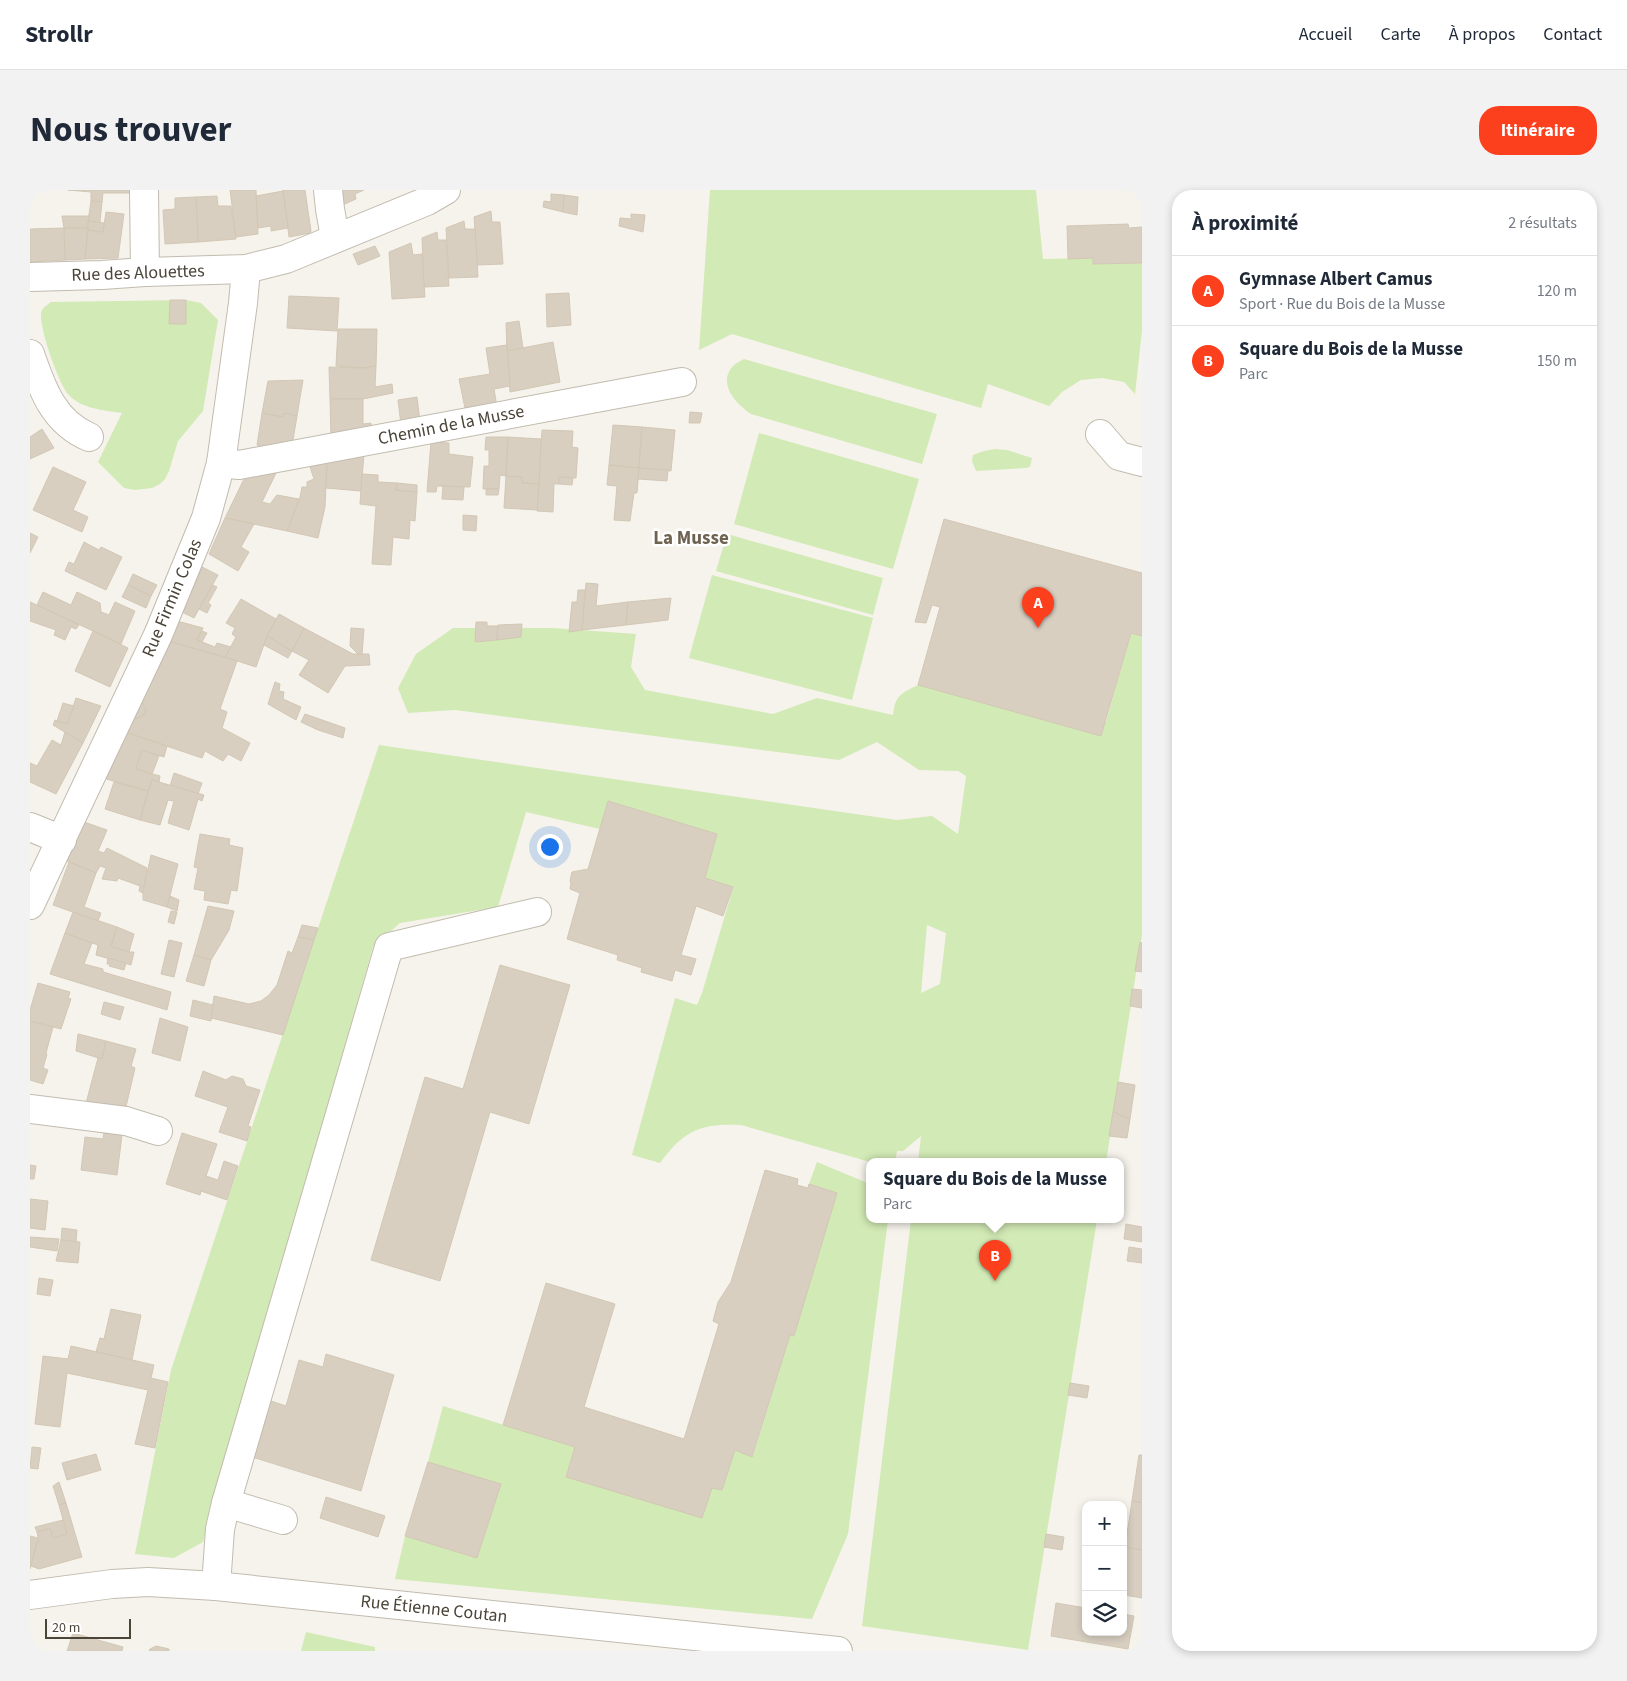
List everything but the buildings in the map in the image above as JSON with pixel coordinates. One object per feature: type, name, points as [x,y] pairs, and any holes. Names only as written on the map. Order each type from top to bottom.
[{"type":"street","points":[[144,190],[145,272]]},
{"type":"street","points":[[328,190],[335,238]]},
{"type":"street","name":"Rue des Alouettes","points":[[30,277],[102,276],[145,272],[246,269],[286,259],[427,201],[446,190]]},
{"type":"street","name":"Rue Firmin Colas","points":[[30,905],[158,635],[206,518],[221,463],[246,269]]},
{"type":"street","points":[[30,354],[43,390],[59,416],[76,432],[89,437]]},
{"type":"street","name":"Chemin de la Musse","points":[[221,463],[239,465],[682,382]]},
{"type":"street","points":[[1100,434],[1118,456],[1142,462]]},
{"type":"street","points":[[30,826],[62,840]]},
{"type":"street","points":[[216,1586],[220,1528],[226,1503],[388,947],[537,912]]},
{"type":"street","points":[[30,1109],[126,1121],[158,1131]]},
{"type":"street","points":[[226,1503],[283,1520]]},
{"type":"street","name":"Rue Étienne Coutan","points":[[30,1595],[112,1584],[148,1582],[216,1586],[838,1651]]},
{"type":"green space","points":[[710,190],[1036,190],[1043,259],[1093,258],[1093,264],[1142,263],[1142,331],[1135,394],[1124,382],[1102,378],[1081,380],[1062,392],[1049,406],[988,384],[981,408],[732,334],[699,350]]},
{"type":"green space","points":[[186,300],[201,303],[218,320],[203,411],[178,441],[169,471],[160,484],[152,488],[135,490],[124,488],[98,462],[122,413],[86,406],[68,394],[59,378],[49,352],[42,326],[42,310],[51,302]]},
{"type":"green space","points":[[744,359],[937,414],[922,464],[751,414],[734,399],[727,379],[734,365]]},
{"type":"green space","points":[[759,433],[919,479],[893,569],[734,524]]},
{"type":"green space","points":[[995,449],[1007,450],[1032,458],[1030,467],[976,471],[972,461],[973,455]]},
{"type":"green space","points":[[727,534],[883,578],[873,615],[716,571]]},
{"type":"green space","points":[[712,575],[873,618],[852,700],[689,658]]},
{"type":"green space","points":[[453,628],[553,628],[636,634],[631,667],[645,690],[773,714],[817,698],[893,715],[900,696],[918,685],[1084,731],[1106,722],[1131,633],[1142,630],[1142,935],[1107,1158],[918,1158],[921,1136],[903,1151],[897,1151],[896,1158],[866,1158],[866,1161],[741,1125],[715,1125],[694,1131],[677,1143],[660,1163],[632,1155],[675,998],[697,1005],[733,888],[705,878],[717,834],[608,801],[600,829],[526,812],[498,907],[400,923],[373,947],[203,1542],[174,1558],[135,1554],[171,1370],[379,745],[897,820],[932,816],[958,834],[966,776],[958,771],[919,770],[877,742],[839,760],[455,710],[408,713],[398,688],[416,654]],"holes":[[[927,925],[946,933],[940,984],[921,993]]]},
{"type":"green space","points":[[817,1162],[866,1182],[866,1223],[888,1223],[848,1534],[812,1619],[395,1579],[405,1536],[477,1558],[501,1484],[428,1462],[443,1406],[575,1447],[566,1476],[722,1490],[735,1450],[753,1456],[790,1335],[794,1336],[836,1193],[809,1184]]},
{"type":"green space","points":[[911,1223],[1097,1223],[1028,1650],[862,1626]]},
{"type":"green space","points":[[306,1632],[375,1647],[375,1651],[301,1651]]},
{"type":"place","name":"Gymnase Albert Camus","points":[[1038,628]]},
{"type":"place","name":"Square du Bois de la Musse","points":[[995,1281]]},
{"type":"district","name":"La Musse","points":[[691,538]]}]
